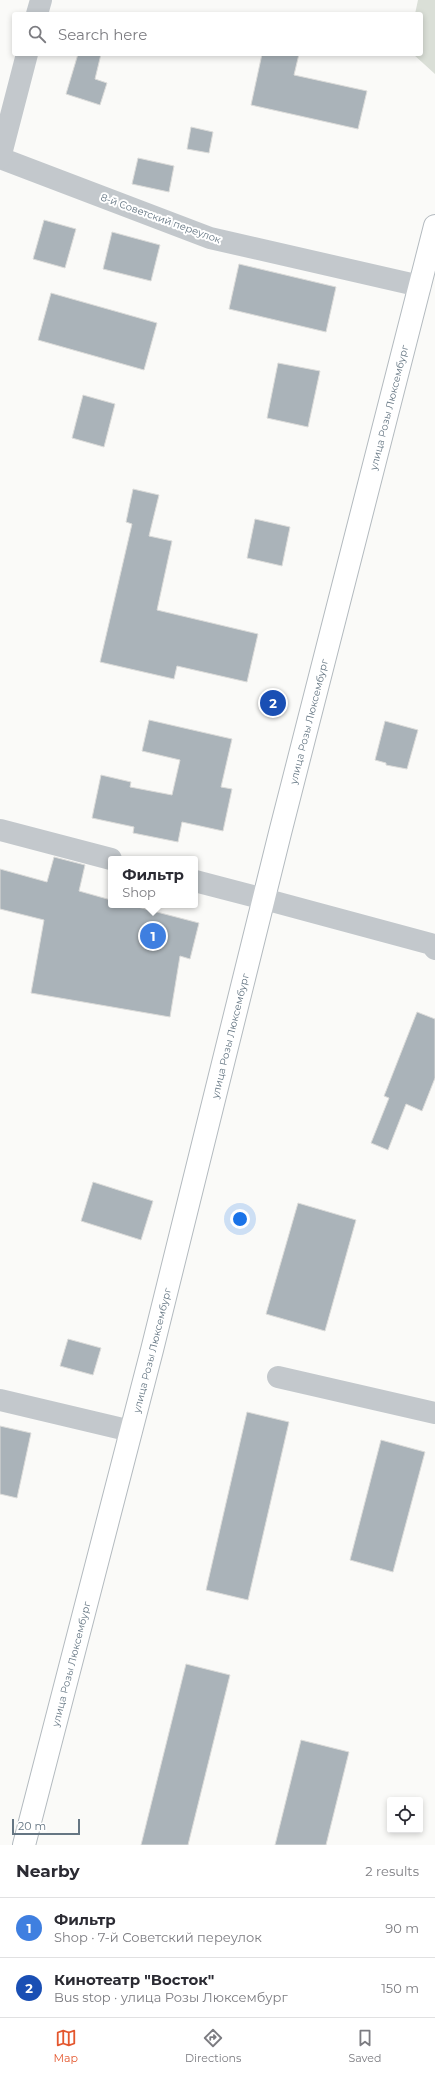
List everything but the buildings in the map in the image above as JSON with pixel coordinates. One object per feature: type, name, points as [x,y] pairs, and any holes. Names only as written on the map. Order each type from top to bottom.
[{"type":"main road","name":"улица Розы Люксембург","points":[[24,1845],[131,1432],[282,826],[406,343],[410,318],[420,286],[435,226]]},
{"type":"street","points":[[38,12],[41,0]]},
{"type":"street","points":[[0,158],[26,56]]},
{"type":"street","name":"8-й Советский переулок","points":[[0,158],[210,238],[420,286]]},
{"type":"street","points":[[0,830],[108,858]]},
{"type":"street","points":[[198,882],[430,944],[435,949]]},
{"type":"street","points":[[278,1377],[435,1413]]},
{"type":"street","points":[[0,1400],[131,1432]]},
{"type":"shaded area","points":[[418,0],[435,0],[435,74],[415,56],[423,56],[423,12],[415,12]]},
{"type":"place","name":"Кинотеатр \"Восток\"","points":[[273,703]]},
{"type":"place","name":"Фильтр","points":[[153,936]]}]
